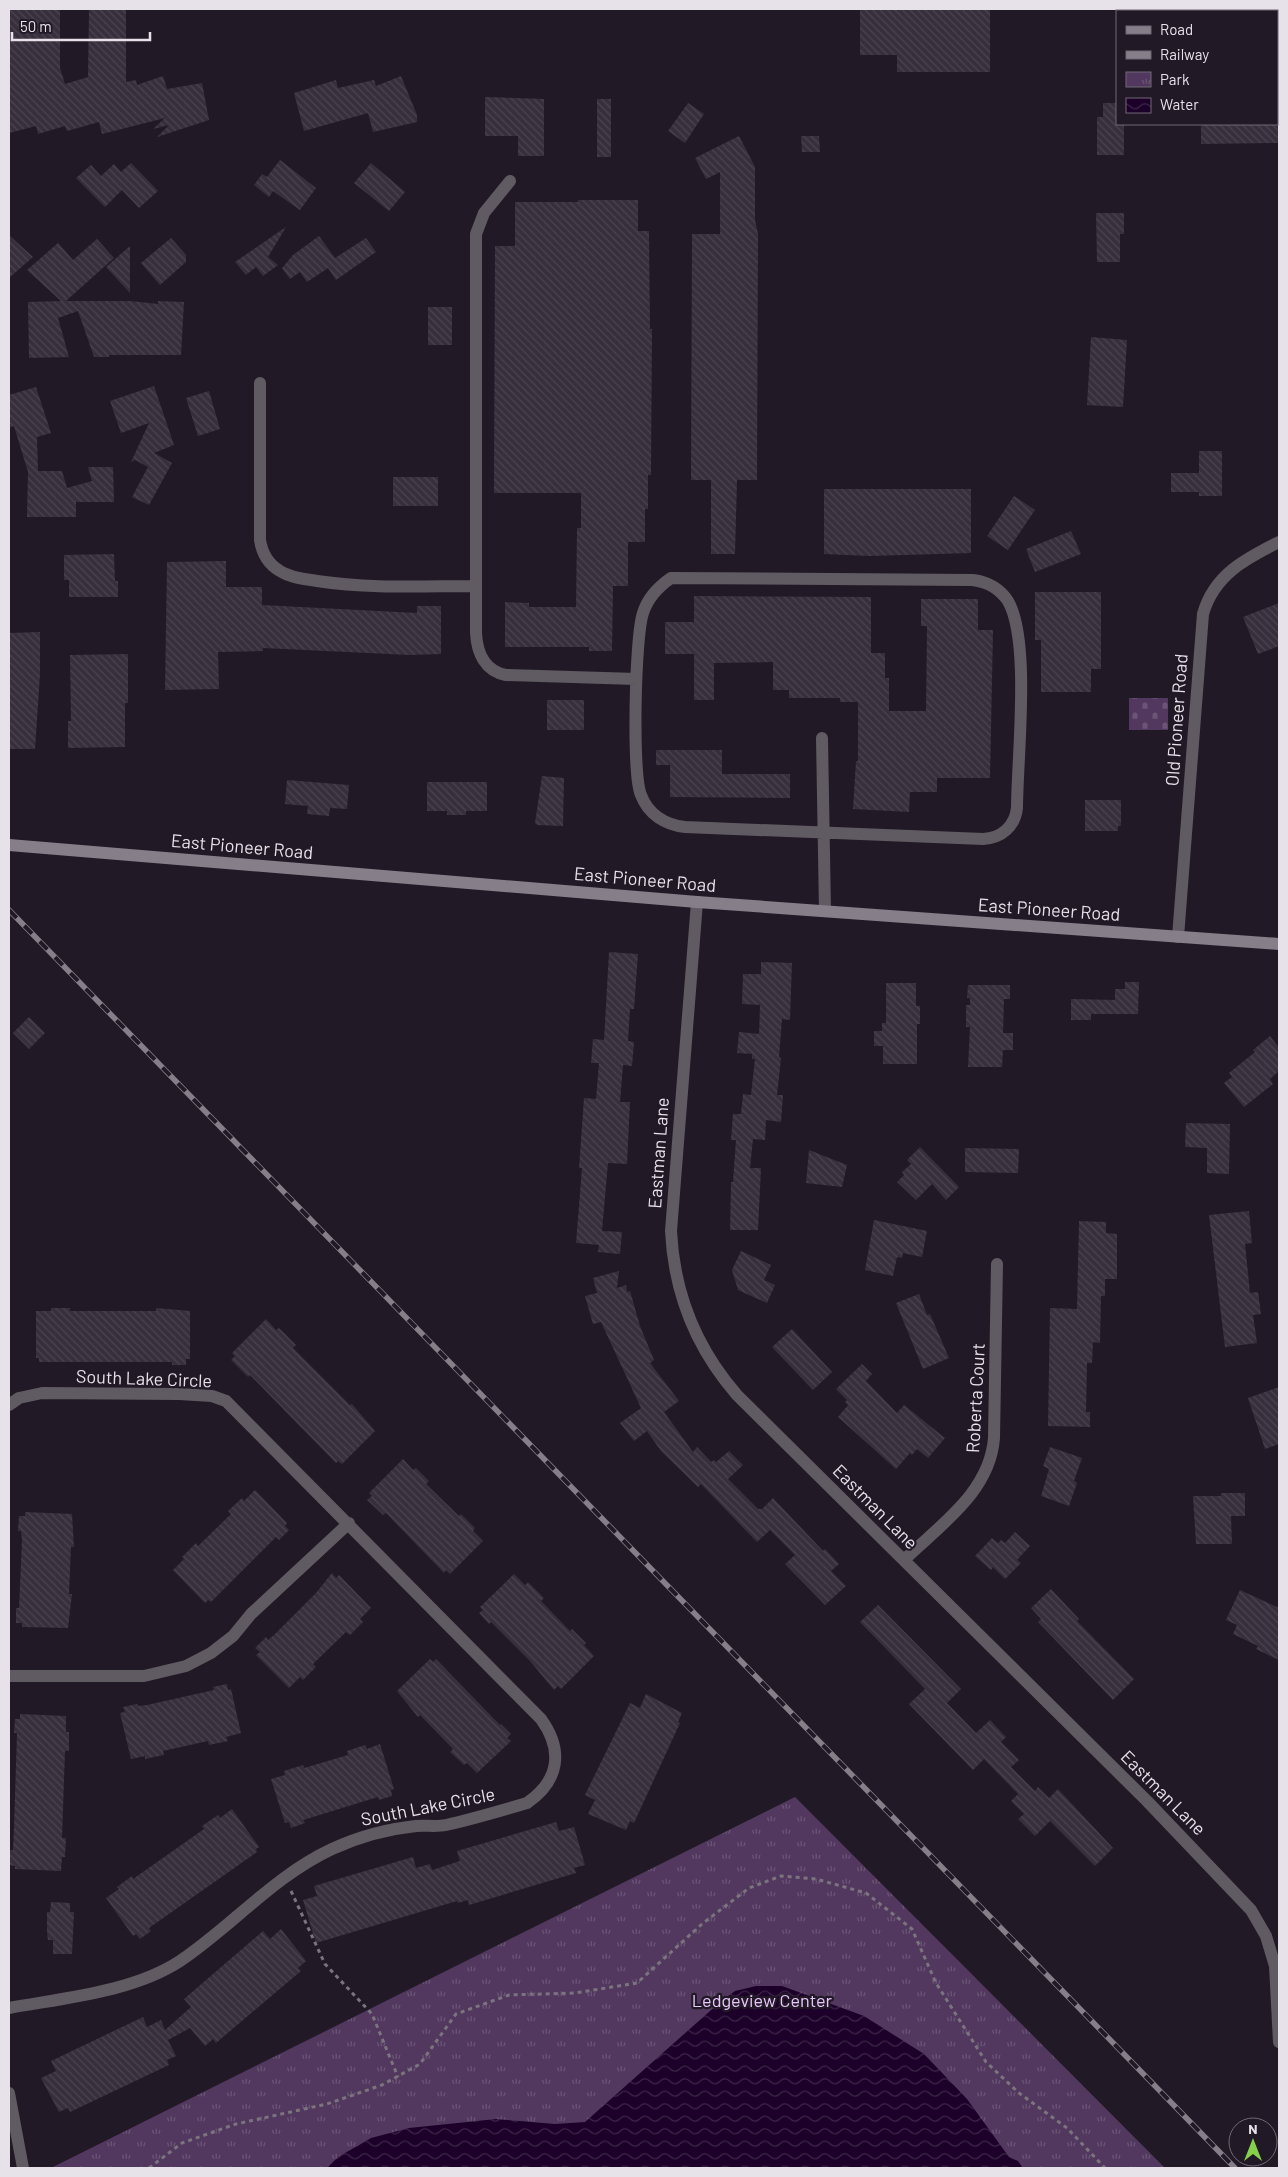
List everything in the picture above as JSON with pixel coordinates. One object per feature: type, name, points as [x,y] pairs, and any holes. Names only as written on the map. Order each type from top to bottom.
[{"type":"main road","name":"East Pioneer Road","points":[[9,845],[697,902],[1279,944]]},
{"type":"street","points":[[510,182],[487,208],[476,234],[476,633],[478,650],[486,665],[495,672],[506,675],[636,679]]},
{"type":"street","points":[[260,383],[260,540],[263,551],[272,565],[292,576],[326,582],[383,586],[476,586]]},
{"type":"street","name":"Old Pioneer Road","points":[[1178,937],[1203,614],[1212,592],[1226,574],[1240,563],[1279,542]]},
{"type":"street","points":[[671,578],[973,580],[985,582],[999,591],[1012,610],[1018,637],[1021,692],[1017,808],[1012,824],[1000,836],[983,840],[679,827],[663,821],[654,814],[643,800],[637,784],[636,679],[642,614],[653,594],[671,578]]},
{"type":"street","points":[[822,738],[825,911]]},
{"type":"street","name":"Eastman Lane","points":[[697,902],[671,1218],[674,1262],[680,1292],[698,1337],[729,1385],[1147,1801],[1251,1910],[1266,1936],[1274,1960],[1279,2042]]},
{"type":"street","name":"Roberta Court","points":[[904,1560],[975,1490],[985,1476],[991,1459],[994,1438],[997,1264]]},
{"type":"street","name":"South Lake Circle","points":[[9,1405],[19,1398],[42,1393],[179,1394],[226,1401],[542,1719],[550,1731],[555,1744],[556,1758],[553,1772],[547,1785],[538,1796],[526,1803],[444,1825],[401,1828],[360,1838],[321,1854],[284,1876],[213,1937],[179,1961],[154,1974],[99,1991],[9,2008]]},
{"type":"street","points":[[9,1676],[144,1676],[172,1671],[192,1663],[211,1653],[233,1636],[251,1614],[349,1523]]},
{"type":"street","points":[[9,2093],[23,2168]]},
{"type":"path","points":[[284,1876],[325,1964],[372,2014],[398,2077]]},
{"type":"path","points":[[149,2168],[182,2142],[236,2124],[327,2104],[382,2086],[420,2064],[456,2014],[508,1995],[575,1993],[637,1983],[702,1924],[750,1888],[781,1876],[816,1879],[866,1893],[912,1929],[936,1983],[986,2062],[1019,2092],[1067,2128],[1105,2168]]},
{"type":"green space","points":[[1129,698],[1168,698],[1168,730],[1129,730]]},
{"type":"green space","name":"Ledgeview Center","points":[[795,1797],[1165,2168],[51,2168]]},
{"type":"water","points":[[756,1986],[782,1986],[864,2016],[924,2054],[967,2099],[1009,2157],[1018,2161],[1023,2168],[327,2168],[338,2157],[371,2138],[409,2128],[496,2119],[555,2124],[585,2122],[719,2003],[735,1991]]},
{"type":"building","points":[[9,9],[60,9],[60,68],[65,84],[88,77],[89,9],[126,9],[126,82],[136,80],[137,85],[163,76],[167,89],[202,83],[209,120],[157,137],[169,125],[153,129],[165,118],[102,134],[99,122],[67,131],[65,126],[38,134],[36,126],[9,133]]},
{"type":"building","points":[[860,9],[990,9],[990,72],[897,72],[897,55],[860,55]]},
{"type":"building","points":[[401,76],[417,115],[417,122],[373,132],[368,113],[304,131],[294,93],[336,80],[338,88],[374,80],[376,86]]},
{"type":"building","points":[[485,97],[544,99],[544,156],[518,156],[518,136],[485,136]]},
{"type":"building","points":[[597,99],[611,99],[611,157],[597,157]]},
{"type":"building","points":[[688,103],[704,114],[685,143],[668,131]]},
{"type":"building","points":[[1103,103],[1116,103],[1116,125],[1124,125],[1124,155],[1097,155],[1097,117],[1103,117]]},
{"type":"building","points":[[1279,124],[1279,143],[1201,144],[1201,125]]},
{"type":"building","points":[[739,136],[755,167],[755,220],[758,234],[757,480],[737,480],[735,554],[711,554],[711,480],[691,480],[692,234],[720,234],[720,172],[706,179],[695,158]]},
{"type":"building","points":[[801,136],[819,136],[820,152],[802,152]]},
{"type":"building","points":[[280,160],[316,188],[300,210],[273,191],[269,197],[254,185],[262,174],[267,177]]},
{"type":"building","points":[[131,163],[158,191],[139,208],[122,190],[105,207],[76,178],[91,165],[101,176],[114,164],[121,172]]},
{"type":"building","points":[[371,163],[405,192],[389,211],[354,183]]},
{"type":"building","points":[[578,200],[638,200],[638,231],[649,231],[650,329],[652,329],[651,475],[648,475],[648,509],[645,509],[645,542],[628,542],[628,586],[613,586],[612,651],[589,651],[589,647],[505,647],[505,602],[529,603],[529,607],[576,607],[577,528],[581,528],[581,493],[494,493],[495,246],[515,246],[515,202],[578,202]]},
{"type":"building","points":[[1096,213],[1124,213],[1124,234],[1120,234],[1120,262],[1097,262]]},
{"type":"building","points":[[286,227],[268,257],[278,265],[263,276],[256,267],[246,275],[235,262]]},
{"type":"building","points":[[9,235],[33,257],[9,278]]},
{"type":"building","points":[[319,236],[335,258],[366,238],[376,252],[336,280],[328,268],[307,282],[300,272],[290,279],[282,268],[293,255]]},
{"type":"building","points":[[171,238],[186,255],[186,262],[160,285],[141,263]]},
{"type":"building","points":[[97,239],[114,258],[66,301],[130,301],[158,304],[158,301],[184,302],[181,355],[109,355],[109,357],[94,357],[78,311],[58,318],[69,357],[29,358],[28,302],[61,301],[27,270],[58,243],[73,260]]},
{"type":"building","points":[[130,246],[130,293],[106,267]]},
{"type":"building","points":[[428,307],[452,307],[452,345],[428,345]]},
{"type":"building","points":[[1091,337],[1127,340],[1123,407],[1087,405]]},
{"type":"building","points":[[154,386],[174,445],[154,453],[172,463],[149,505],[132,497],[148,467],[135,460],[131,462],[149,423],[121,433],[110,401]]},
{"type":"building","points":[[36,387],[51,433],[37,437],[38,471],[62,471],[67,488],[92,481],[88,467],[113,467],[114,502],[76,502],[76,517],[27,517],[28,472],[14,426],[9,428],[9,395]]},
{"type":"building","points":[[209,391],[220,429],[198,436],[186,398]]},
{"type":"building","points":[[1199,451],[1222,451],[1222,496],[1199,496],[1199,492],[1171,492],[1171,473],[1199,473]]},
{"type":"building","points":[[393,477],[438,477],[438,506],[393,506]]},
{"type":"building","points":[[824,489],[971,489],[971,553],[870,556],[824,554]]},
{"type":"building","points":[[1014,496],[1035,510],[1008,550],[987,536]]},
{"type":"building","points":[[1071,531],[1081,554],[1035,572],[1026,549]]},
{"type":"building","points":[[114,554],[115,581],[118,581],[118,597],[69,597],[69,580],[64,580],[64,555]]},
{"type":"building","points":[[226,561],[226,587],[262,587],[262,605],[417,613],[417,606],[441,606],[441,654],[410,655],[263,648],[263,651],[218,652],[219,689],[165,690],[167,562]]},
{"type":"building","points":[[1035,592],[1101,592],[1101,669],[1091,669],[1091,692],[1041,692],[1041,640],[1035,640]]},
{"type":"building","points":[[694,596],[871,597],[871,653],[885,653],[885,678],[889,678],[889,711],[926,711],[927,626],[921,626],[921,599],[978,599],[978,630],[993,630],[990,778],[937,778],[937,792],[910,792],[909,812],[853,809],[856,761],[858,761],[858,702],[840,702],[840,698],[789,698],[789,690],[773,690],[773,662],[714,663],[714,700],[694,700],[694,654],[665,654],[665,622],[694,622]]},
{"type":"building","points":[[1279,603],[1279,646],[1258,654],[1243,617]]},
{"type":"building","points":[[40,632],[40,675],[35,749],[9,749],[9,633]]},
{"type":"building","points":[[128,654],[128,703],[125,703],[125,747],[68,748],[68,721],[71,721],[70,655]]},
{"type":"building","points":[[547,700],[584,700],[584,730],[547,730]]},
{"type":"building","points":[[656,750],[722,750],[722,774],[790,774],[790,798],[670,797],[670,765],[656,765]]},
{"type":"building","points":[[542,776],[564,778],[563,826],[537,825],[535,823]]},
{"type":"building","points":[[287,780],[349,785],[347,809],[330,808],[329,816],[307,814],[308,806],[285,804]]},
{"type":"building","points":[[427,782],[487,782],[487,811],[466,811],[466,815],[447,815],[447,811],[427,811]]},
{"type":"building","points":[[1085,800],[1121,800],[1121,826],[1118,826],[1118,831],[1085,831]]},
{"type":"building","points":[[609,952],[638,954],[634,1009],[630,1009],[628,1041],[634,1042],[632,1066],[623,1065],[620,1102],[630,1102],[627,1164],[608,1163],[602,1231],[622,1232],[620,1254],[598,1252],[599,1245],[576,1243],[582,1168],[579,1168],[584,1098],[596,1099],[599,1063],[591,1063],[593,1039],[604,1040]]},
{"type":"building","points":[[761,962],[792,963],[790,1020],[782,1019],[779,1057],[781,1058],[777,1095],[783,1095],[781,1122],[766,1120],[765,1140],[753,1139],[750,1168],[761,1168],[758,1230],[730,1230],[731,1182],[733,1182],[736,1140],[731,1140],[733,1114],[741,1114],[743,1094],[751,1095],[755,1059],[752,1059],[752,1054],[737,1053],[739,1032],[759,1034],[760,1005],[742,1004],[743,974],[761,974]]},
{"type":"building","points":[[1125,982],[1139,982],[1138,1014],[1091,1014],[1091,1020],[1071,1020],[1071,999],[1115,1000],[1115,989],[1125,989]]},
{"type":"building","points":[[886,983],[916,983],[916,1006],[920,1006],[920,1024],[917,1024],[917,1064],[883,1064],[883,1046],[874,1046],[874,1031],[882,1031],[882,1023],[886,1023]]},
{"type":"building","points":[[968,985],[1010,985],[1010,999],[1004,999],[1003,1033],[1013,1033],[1013,1050],[1003,1050],[1002,1067],[968,1067],[970,1027],[966,1027],[966,1005],[970,1005],[970,998],[967,998]]},
{"type":"building","points":[[29,1017],[45,1033],[29,1049],[13,1033]]},
{"type":"building","points":[[1270,1036],[1279,1048],[1279,1071],[1270,1079],[1273,1084],[1244,1107],[1224,1083],[1232,1077],[1229,1073],[1255,1052],[1253,1050]]},
{"type":"building","points":[[1186,1123],[1230,1124],[1229,1174],[1207,1173],[1207,1148],[1185,1147]]},
{"type":"building","points":[[920,1147],[959,1187],[946,1200],[932,1184],[916,1200],[897,1182],[904,1175],[902,1172],[911,1164],[907,1160]]},
{"type":"building","points":[[965,1148],[1019,1149],[1018,1173],[965,1172]]},
{"type":"building","points":[[809,1150],[847,1165],[842,1187],[806,1183]]},
{"type":"building","points":[[1249,1211],[1252,1243],[1245,1244],[1250,1293],[1258,1292],[1261,1314],[1253,1315],[1257,1343],[1225,1347],[1209,1215]]},
{"type":"building","points":[[874,1220],[927,1231],[922,1257],[903,1253],[902,1258],[897,1257],[893,1276],[865,1270]]},
{"type":"building","points":[[1079,1221],[1106,1222],[1106,1233],[1117,1234],[1117,1279],[1105,1279],[1105,1296],[1101,1296],[1100,1343],[1093,1342],[1092,1363],[1087,1363],[1086,1412],[1090,1412],[1090,1427],[1048,1426],[1050,1308],[1077,1309]]},
{"type":"building","points":[[741,1251],[771,1265],[764,1280],[775,1285],[767,1303],[738,1290],[732,1270]]},
{"type":"building","points":[[619,1271],[617,1288],[626,1285],[627,1292],[630,1291],[640,1326],[654,1360],[650,1363],[679,1401],[664,1412],[693,1452],[697,1447],[711,1462],[714,1460],[716,1462],[729,1451],[743,1465],[728,1479],[758,1509],[762,1509],[773,1498],[823,1551],[825,1549],[839,1564],[831,1571],[846,1586],[825,1605],[785,1564],[795,1555],[770,1530],[757,1542],[701,1484],[698,1487],[661,1451],[647,1431],[634,1441],[620,1423],[641,1408],[601,1322],[593,1324],[585,1296],[597,1293],[593,1278]]},
{"type":"building","points":[[919,1294],[927,1315],[930,1314],[949,1358],[923,1369],[896,1303]]},
{"type":"building","points":[[51,1308],[70,1308],[70,1311],[156,1311],[156,1308],[190,1311],[190,1359],[186,1359],[186,1365],[172,1365],[172,1362],[39,1362],[39,1358],[36,1358],[36,1311],[51,1311]]},
{"type":"building","points":[[266,1319],[276,1330],[279,1328],[296,1345],[293,1348],[350,1405],[352,1404],[375,1431],[342,1464],[338,1461],[336,1463],[250,1375],[248,1377],[231,1360],[235,1356],[232,1353]]},
{"type":"building","points":[[792,1329],[832,1372],[813,1390],[772,1347]]},
{"type":"building","points":[[862,1364],[872,1374],[866,1381],[897,1413],[904,1405],[945,1438],[928,1458],[917,1449],[912,1455],[910,1453],[896,1469],[838,1417],[848,1405],[845,1402],[847,1400],[836,1389]]},
{"type":"building","points":[[1279,1387],[1279,1444],[1265,1449],[1248,1398]]},
{"type":"building","points":[[1050,1447],[1082,1458],[1074,1481],[1077,1483],[1069,1506],[1041,1496],[1049,1469],[1043,1466]]},
{"type":"building","points":[[403,1459],[413,1470],[416,1468],[429,1481],[426,1484],[459,1516],[461,1514],[475,1528],[473,1531],[483,1541],[450,1574],[446,1570],[444,1573],[386,1513],[383,1515],[367,1500],[372,1496],[369,1493]]},
{"type":"building","points":[[255,1490],[287,1523],[285,1526],[289,1530],[279,1540],[276,1537],[211,1602],[208,1600],[205,1603],[173,1570],[184,1559],[182,1557],[196,1543],[198,1546],[231,1514],[228,1511],[242,1498],[244,1501]]},
{"type":"building","points":[[1221,1493],[1245,1493],[1245,1516],[1231,1516],[1232,1544],[1196,1544],[1193,1496],[1221,1496]]},
{"type":"building","points":[[25,1512],[72,1514],[74,1547],[71,1547],[69,1594],[72,1594],[68,1628],[22,1627],[22,1623],[16,1623],[16,1608],[19,1608],[22,1540],[21,1531],[18,1531],[19,1516],[25,1516]]},
{"type":"building","points":[[1015,1532],[1030,1546],[1017,1560],[1021,1563],[1005,1579],[993,1567],[991,1570],[975,1556],[992,1538],[998,1543],[1001,1540],[1005,1543]]},
{"type":"building","points":[[332,1573],[336,1578],[339,1575],[371,1608],[360,1619],[363,1622],[350,1635],[346,1632],[313,1664],[316,1667],[303,1680],[300,1677],[289,1688],[256,1655],[260,1652],[255,1648],[266,1637],[268,1640],[275,1634],[316,1593]]},
{"type":"building","points":[[514,1574],[525,1585],[528,1582],[544,1598],[541,1601],[570,1631],[572,1629],[586,1643],[584,1645],[594,1656],[561,1689],[558,1686],[554,1690],[530,1661],[491,1622],[489,1624],[479,1613],[483,1610],[480,1607]]},
{"type":"building","points":[[1051,1589],[1079,1619],[1077,1621],[1134,1679],[1113,1700],[1038,1622],[1041,1619],[1031,1608]]},
{"type":"building","points":[[1240,1590],[1279,1608],[1279,1660],[1256,1649],[1258,1646],[1233,1634],[1237,1625],[1226,1620]]},
{"type":"building","points":[[878,1605],[961,1689],[947,1703],[976,1733],[990,1720],[1006,1737],[1001,1742],[1019,1760],[1011,1767],[1035,1791],[1038,1787],[1049,1798],[1058,1789],[1113,1848],[1095,1866],[1050,1821],[1035,1836],[1018,1819],[1024,1814],[1011,1801],[1018,1794],[984,1759],[973,1770],[909,1704],[925,1689],[860,1622]]},
{"type":"building","points":[[430,1659],[433,1662],[436,1659],[511,1734],[507,1738],[511,1741],[477,1773],[467,1763],[464,1765],[450,1752],[453,1749],[420,1715],[418,1717],[397,1691]]},
{"type":"building","points":[[227,1684],[228,1690],[231,1689],[241,1733],[226,1737],[228,1741],[209,1745],[208,1741],[163,1751],[164,1755],[145,1759],[145,1756],[131,1759],[120,1713],[125,1712],[123,1707],[137,1704],[138,1706],[147,1705],[214,1690],[213,1687]]},
{"type":"building","points":[[646,1694],[682,1713],[678,1722],[680,1723],[634,1823],[630,1821],[626,1830],[588,1814],[595,1800],[585,1795],[630,1703],[640,1708]]},
{"type":"building","points":[[20,1714],[66,1716],[66,1732],[69,1732],[69,1751],[65,1751],[62,1838],[66,1838],[65,1857],[62,1857],[61,1871],[15,1869],[15,1866],[9,1865],[9,1850],[13,1850],[14,1828],[17,1733],[14,1733],[15,1719],[20,1719]]},
{"type":"building","points":[[380,1744],[394,1789],[391,1790],[392,1796],[379,1800],[378,1797],[303,1820],[305,1823],[291,1828],[289,1822],[285,1823],[271,1779],[285,1775],[284,1771],[303,1765],[304,1768],[348,1755],[347,1751],[365,1745],[367,1749]]},
{"type":"building","points":[[232,1809],[259,1847],[256,1849],[257,1852],[149,1928],[151,1931],[140,1939],[136,1934],[133,1936],[106,1898],[119,1889],[117,1887],[132,1876],[133,1879],[204,1829],[202,1826],[218,1815],[220,1818]]},
{"type":"building","points":[[556,1822],[559,1831],[574,1827],[585,1865],[574,1868],[576,1873],[469,1905],[468,1900],[458,1903],[457,1901],[316,1943],[303,1900],[317,1896],[314,1886],[413,1857],[416,1868],[430,1864],[432,1870],[460,1861],[457,1851]]},
{"type":"building","points":[[51,1902],[70,1903],[70,1912],[74,1912],[72,1954],[53,1954],[53,1940],[48,1940],[47,1932],[47,1912],[50,1912]]},
{"type":"building","points":[[281,1929],[306,1961],[298,1968],[301,1971],[216,2043],[213,2039],[205,2046],[190,2028],[168,2040],[176,2056],[167,2060],[169,2065],[70,2112],[68,2108],[59,2112],[41,2078],[56,2071],[51,2061],[143,2017],[147,2027],[161,2020],[165,2030],[191,2007],[184,1999],[263,1931],[270,1939]]},
{"type":"railway","points":[[9,910],[1235,2168]]}]
